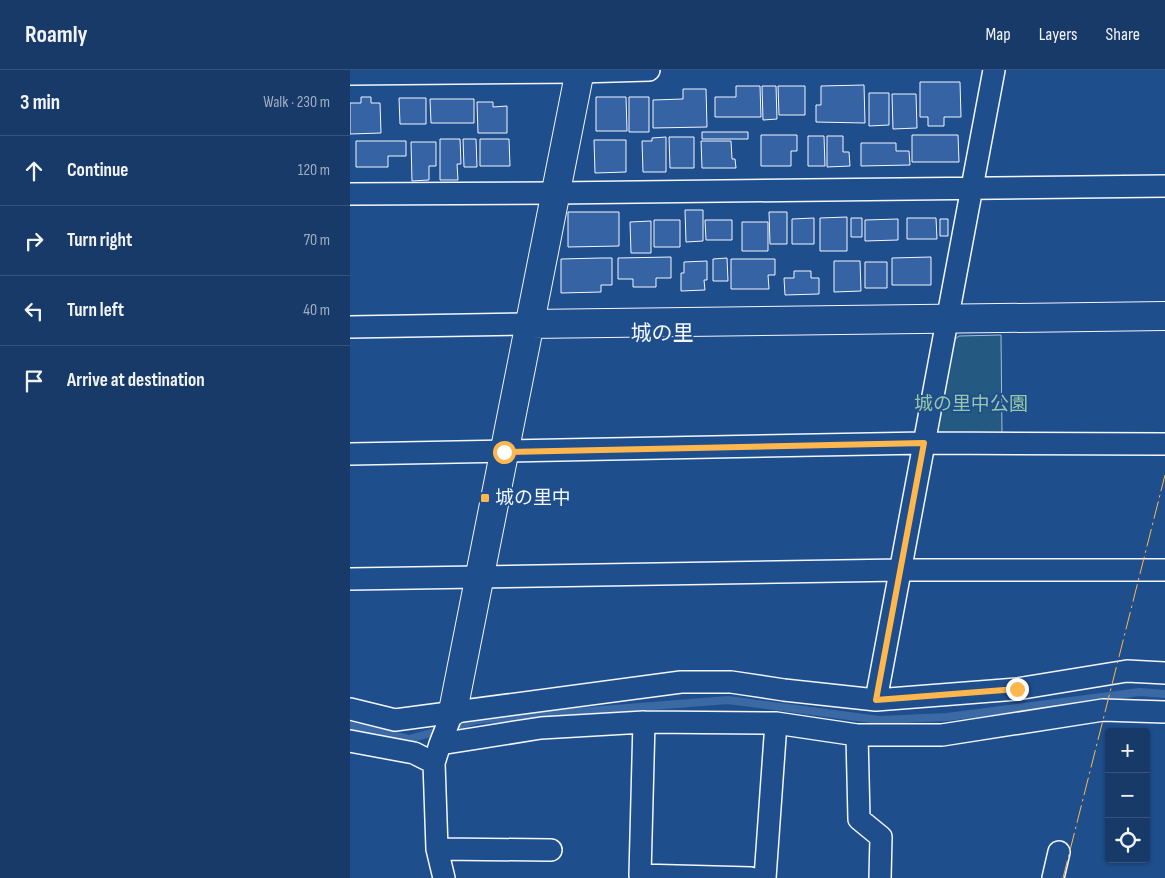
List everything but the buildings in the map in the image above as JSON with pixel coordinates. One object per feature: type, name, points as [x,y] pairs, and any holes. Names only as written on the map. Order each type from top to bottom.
[{"type":"street","points":[[350,74],[649,70]]},
{"type":"street","points":[[876,700],[994,70]]},
{"type":"street","points":[[444,878],[437,849],[437,754],[453,711],[579,71]]},
{"type":"street","points":[[350,194],[1165,186]]},
{"type":"street","points":[[350,326],[1165,316]]},
{"type":"street","points":[[350,454],[924,443],[1165,444]]},
{"type":"street","points":[[350,580],[900,570],[1165,570]]},
{"type":"street","points":[[350,709],[394,720],[681,682],[731,682],[876,700],[1017,689],[1127,671],[1165,673]]},
{"type":"street","points":[[350,741],[414,753],[437,754],[542,728],[644,722],[776,723],[857,735],[942,735],[1103,710],[1165,712]]},
{"type":"street","points":[[644,722],[640,875],[751,878]]},
{"type":"street","points":[[765,878],[776,723]]},
{"type":"street","points":[[857,735],[859,819],[881,837],[880,878]]},
{"type":"street","points":[[437,849],[551,850]]},
{"type":"street","points":[[1053,878],[1059,852]]},
{"type":"green space","name":"城の里中公園","points":[[1001,335],[1002,435],[932,436],[950,343],[959,336]]},
{"type":"waterway","points":[[350,726],[409,739],[478,720],[728,700],[879,720],[947,717],[1140,692],[1165,694]]},
{"type":"power","points":[[1063,878],[1165,475]]},
{"type":"place","name":"城の里中","points":[[485,498]]},
{"type":"district","name":"城の里","points":[[662,333]]},
{"type":"route","points":[[504,452],[924,443],[876,700],[1017,689]]}]
